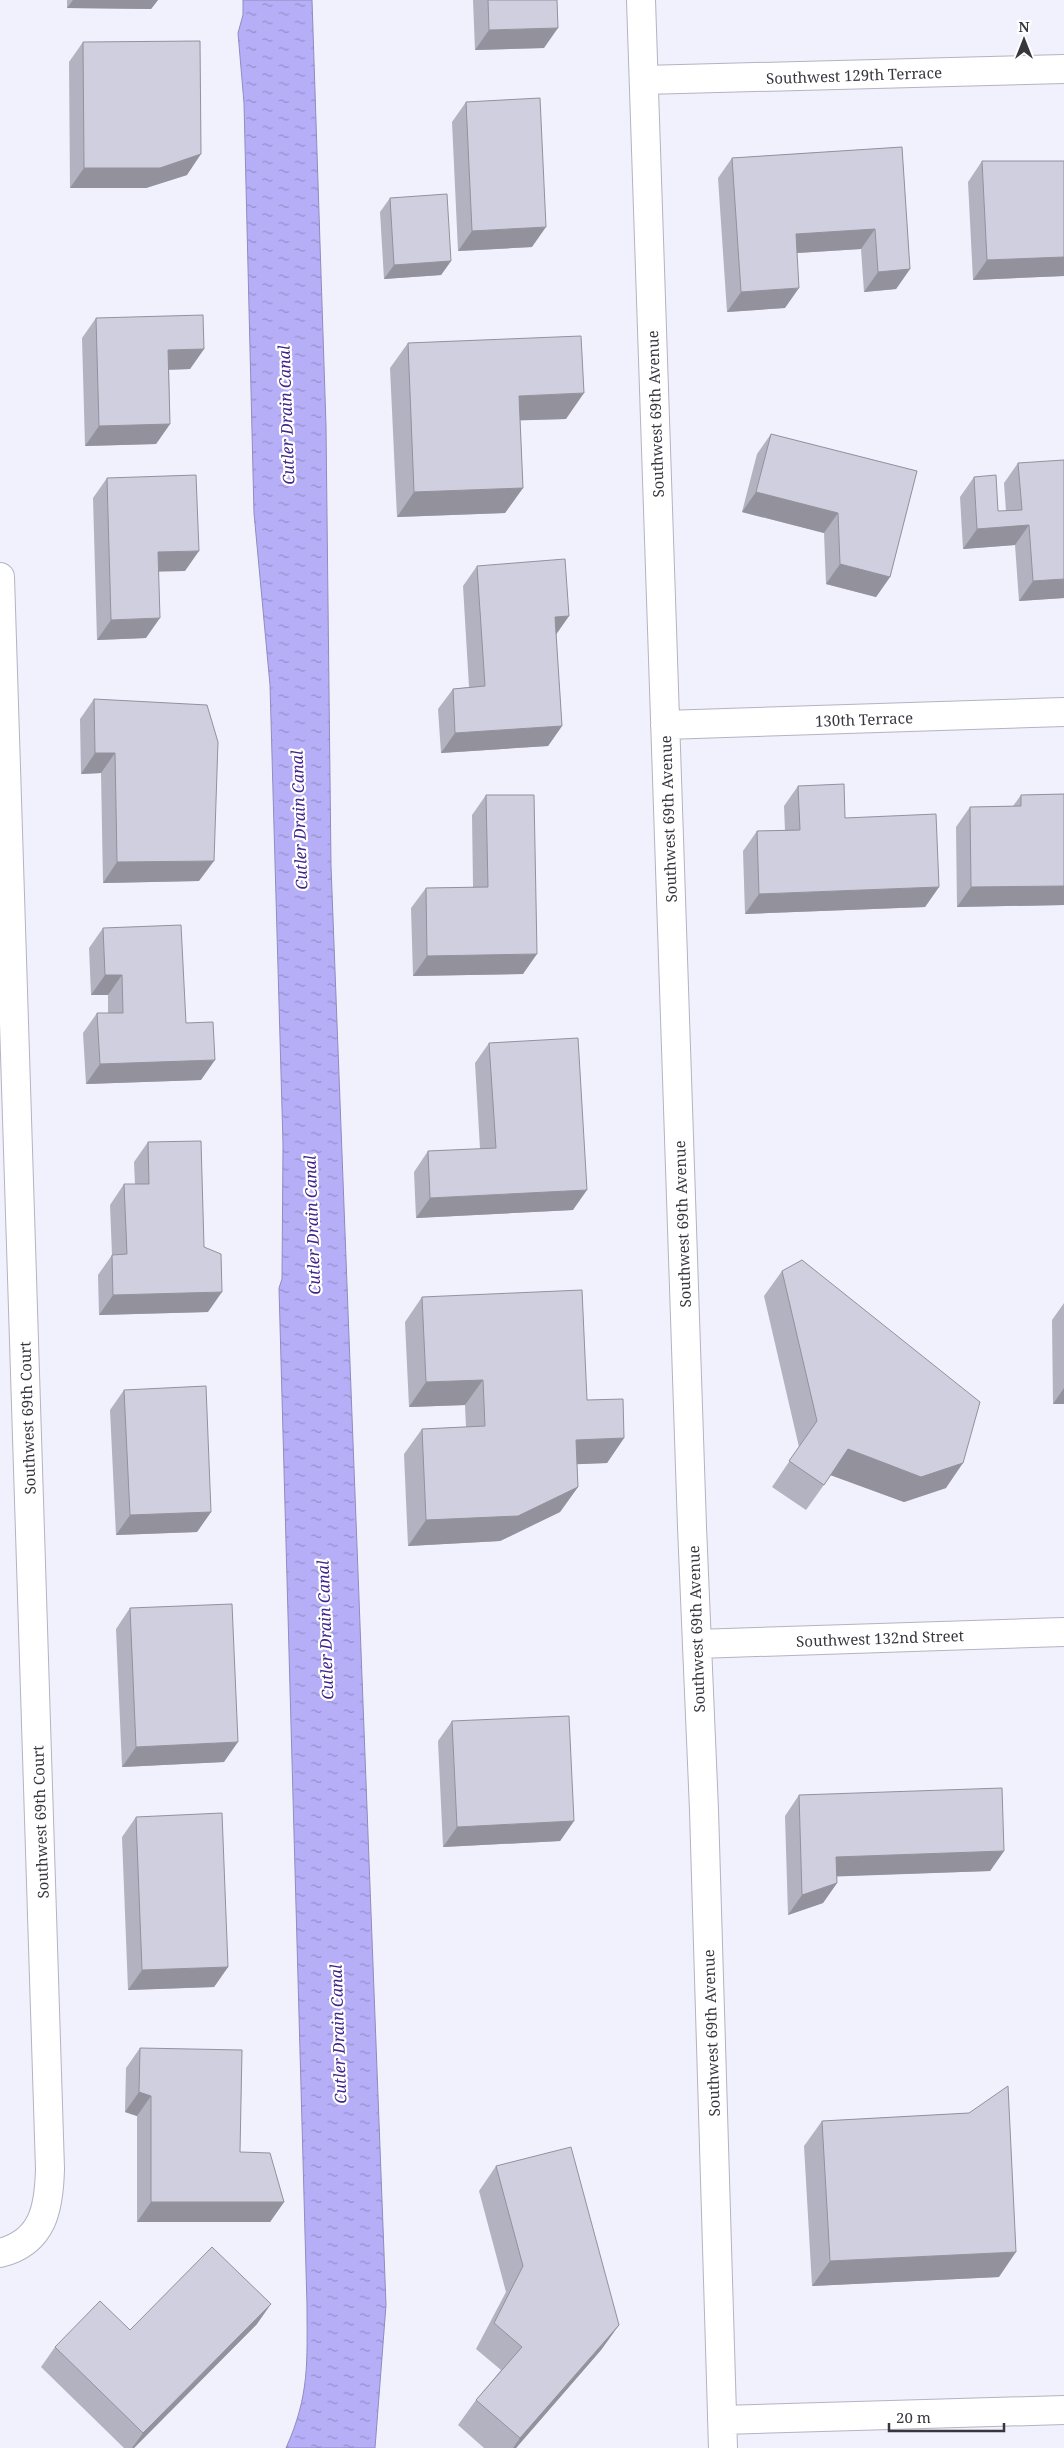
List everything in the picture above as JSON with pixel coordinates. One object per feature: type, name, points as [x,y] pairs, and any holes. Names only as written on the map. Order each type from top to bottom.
[{"type":"street","name":"Southwest 69th Avenue","points":[[641,0],[723,2448]]},
{"type":"street","name":"Southwest 129th Terrace","points":[[644,80],[1064,69]]},
{"type":"street","name":"Southwest 69th Court","points":[[0,576],[50,2169],[50,2192],[39,2228],[29,2240],[8,2250]]},
{"type":"street","name":"130th Terrace","points":[[665,725],[1064,712]]},
{"type":"street","name":"Southwest 132nd Street","points":[[697,1644],[1064,1632]]},
{"type":"street","points":[[722,2420],[1064,2410]]},
{"type":"water","name":"Cutler Drain Canal","points":[[243,0],[312,0],[326,426],[331,866],[386,2305],[375,2448],[286,2448],[294,2429],[306,2378],[307,2305],[279,1288],[282,1279],[283,1144],[270,685],[254,513],[244,103],[238,33],[243,15]]},
{"type":"building","points":[[488,0],[557,0],[558,28],[489,30]]},
{"type":"building","points":[[200,41],[201,154],[160,168],[84,168],[83,42]]},
{"type":"building","points":[[540,98],[546,227],[472,231],[466,102]]},
{"type":"building","points":[[902,147],[910,269],[878,272],[875,229],[796,234],[799,288],[741,292],[732,158]]},
{"type":"building","points":[[982,161],[1064,161],[1064,257],[987,260]]},
{"type":"building","points":[[447,194],[451,261],[394,265],[390,198]]},
{"type":"building","points":[[203,315],[204,349],[168,350],[170,424],[99,426],[96,318]]},
{"type":"building","points":[[581,336],[584,393],[519,396],[523,488],[414,492],[408,343]]},
{"type":"building","points":[[771,434],[917,471],[890,577],[840,564],[838,513],[756,492]]},
{"type":"building","points":[[1064,460],[1064,579],[1033,581],[1029,525],[977,529],[974,477],[996,475],[998,511],[1022,510],[1018,463]]},
{"type":"building","points":[[196,475],[199,551],[158,552],[160,618],[111,620],[107,478]]},
{"type":"building","points":[[565,559],[569,616],[555,617],[562,726],[455,733],[453,689],[485,686],[477,566]]},
{"type":"building","points":[[94,699],[207,705],[218,742],[214,861],[117,862],[115,753],[95,753]]},
{"type":"building","points":[[844,784],[845,818],[936,814],[939,887],[759,894],[757,831],[800,830],[798,786]]},
{"type":"building","points":[[1064,794],[1064,886],[971,887],[970,807],[1021,806],[1021,795]]},
{"type":"building","points":[[486,795],[534,795],[537,954],[427,956],[426,888],[488,887]]},
{"type":"building","points":[[181,925],[186,1023],[213,1022],[215,1060],[100,1064],[97,1013],[123,1013],[122,975],[105,975],[103,928]]},
{"type":"building","points":[[578,1038],[587,1190],[430,1198],[428,1151],[496,1148],[489,1043]]},
{"type":"building","points":[[201,1141],[204,1247],[221,1254],[222,1292],[113,1295],[112,1255],[127,1254],[124,1184],[149,1184],[148,1142]]},
{"type":"building","points":[[802,1260],[980,1402],[963,1463],[921,1477],[848,1449],[824,1485],[789,1461],[817,1421],[782,1271]]},
{"type":"building","points":[[582,1290],[587,1400],[623,1399],[624,1438],[576,1440],[578,1487],[518,1516],[426,1520],[422,1429],[485,1426],[483,1380],[426,1382],[422,1297]]},
{"type":"building","points":[[206,1386],[211,1512],[130,1515],[124,1390]]},
{"type":"building","points":[[232,1604],[238,1742],[136,1747],[130,1608]]},
{"type":"building","points":[[569,1716],[574,1821],[457,1827],[452,1721]]},
{"type":"building","points":[[1002,1788],[1004,1851],[836,1857],[837,1883],[802,1895],[799,1795]]},
{"type":"building","points":[[222,1813],[228,1967],[142,1970],[136,1817]]},
{"type":"building","points":[[140,2048],[242,2050],[240,2152],[270,2153],[284,2202],[151,2202],[151,2096],[139,2092]]},
{"type":"building","points":[[1008,2086],[1016,2252],[830,2261],[822,2121],[969,2113]]},
{"type":"building","points":[[571,2147],[619,2325],[520,2438],[476,2400],[522,2347],[494,2323],[523,2266],[496,2166]]},
{"type":"building","points":[[212,2247],[271,2304],[143,2433],[55,2347],[100,2301],[130,2330]]}]
